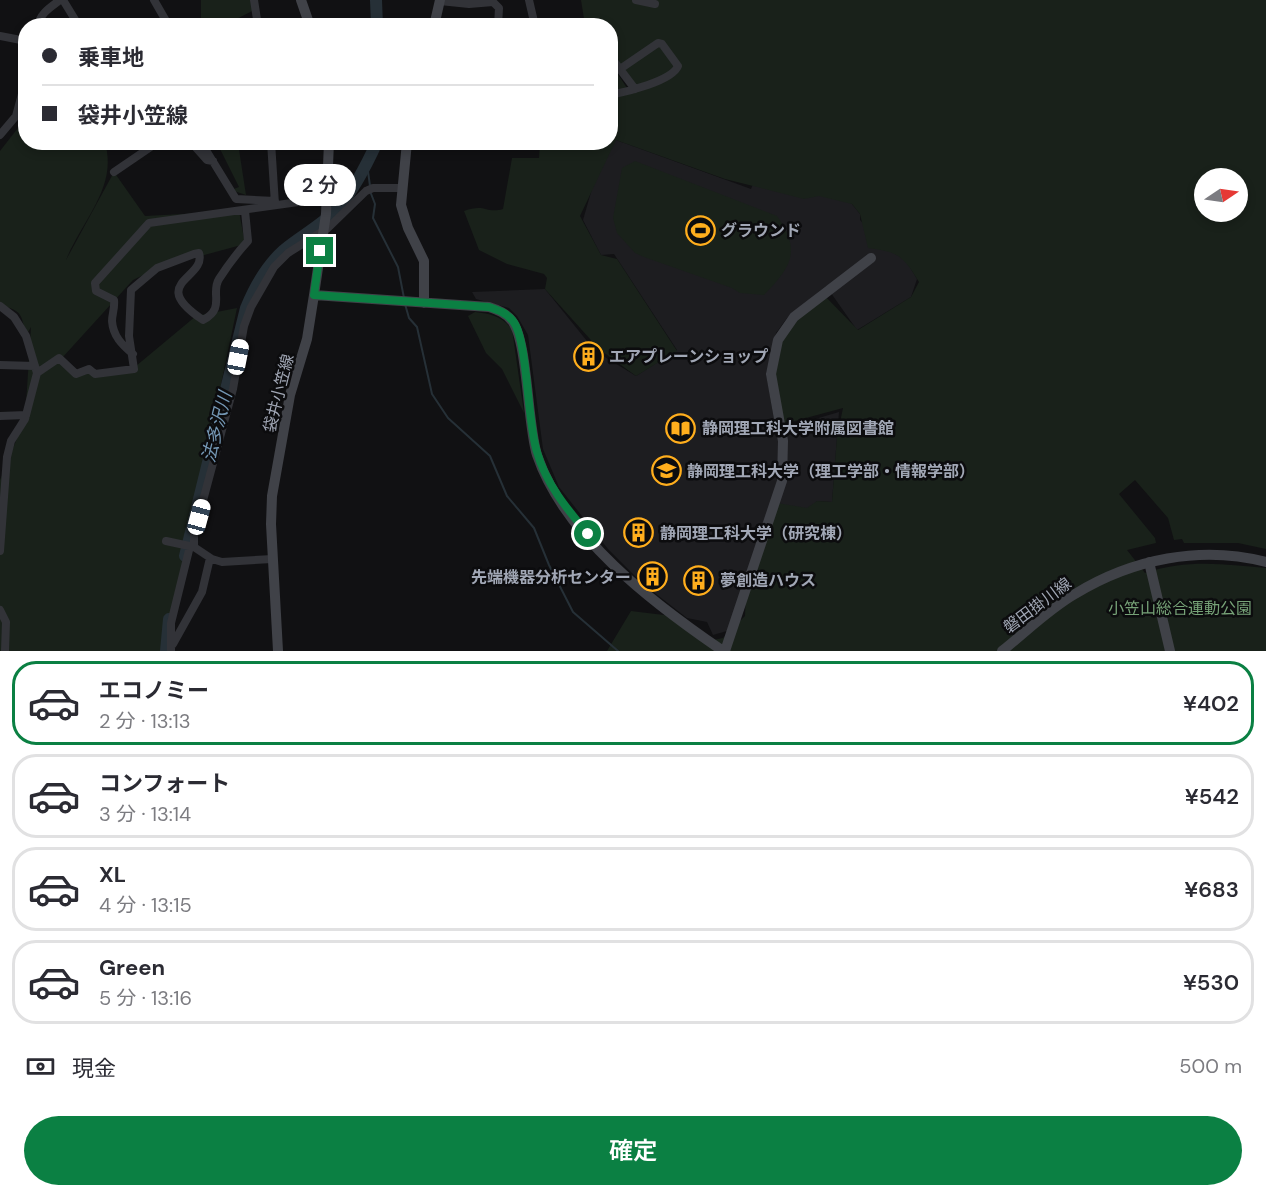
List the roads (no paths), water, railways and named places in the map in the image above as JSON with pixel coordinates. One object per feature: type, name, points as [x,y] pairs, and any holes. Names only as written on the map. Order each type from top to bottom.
[{"type":"street","points":[[40,18],[62,0],[74,18]]},
{"type":"street","points":[[154,0],[164,18]]},
{"type":"street","points":[[254,0],[257,18]]},
{"type":"street","points":[[301,0],[307,18]]},
{"type":"street","points":[[529,0],[532,18]]},
{"type":"street","points":[[636,0],[655,4]]},
{"type":"street","points":[[436,18],[440,1],[469,4],[493,2],[499,8],[498,18]]},
{"type":"street","points":[[0,36],[18,39]]},
{"type":"street","points":[[618,93],[645,88],[675,71],[678,66],[662,44],[658,44],[620,69]]},
{"type":"street","points":[[618,66],[635,89]]},
{"type":"street","points":[[1,132],[16,116],[18,109]]},
{"type":"street","points":[[114,172],[145,150]]},
{"type":"street","points":[[198,150],[207,160],[213,161]]},
{"type":"street","points":[[206,150],[236,199],[275,204]]},
{"type":"street","points":[[272,150],[275,204]]},
{"type":"street","name":"袋井小笠線","points":[[278,651],[272,559],[272,496],[290,395],[306,339],[314,295],[326,214],[329,150]]},
{"type":"street","points":[[406,150],[401,188],[404,218],[424,261],[424,303]]},
{"type":"street","points":[[172,649],[172,619],[232,389],[244,326],[251,307],[274,267],[288,253],[323,230],[366,191],[374,188],[401,188]]},
{"type":"street","points":[[133,354],[121,344],[116,335],[112,320],[114,300],[96,291],[95,283],[149,223],[327,198]]},
{"type":"street","points":[[0,365],[36,370],[59,358],[76,374],[89,369],[95,374],[134,369],[129,336],[131,290],[157,268],[199,253],[199,262],[178,289],[178,295],[187,309],[202,320],[210,316],[218,298],[217,281],[233,256],[248,241],[245,211]]},
{"type":"street","points":[[314,295],[489,307],[499,310],[513,321],[520,337],[533,439],[542,468],[554,491],[618,571],[679,621],[724,651],[782,481],[783,441],[771,374],[778,340],[794,317],[872,258]]},
{"type":"street","points":[[0,306],[19,324],[36,370],[26,415],[12,441],[7,457],[0,551]]},
{"type":"street","points":[[0,416],[26,415]]},
{"type":"street","points":[[166,541],[192,547],[222,562],[272,559]]},
{"type":"street","name":"磐田掛川線","points":[[1002,651],[1075,594],[1113,574],[1149,562],[1206,555],[1240,556],[1266,562]]},
{"type":"street","points":[[172,649],[186,617],[202,592],[210,558]]},
{"type":"street","points":[[1149,562],[1170,651]]},
{"type":"street","points":[[0,610],[5,651],[0,650]]},
{"type":"street","points":[[172,619],[186,617]]},
{"type":"waterway","name":"法多沢川","points":[[376,0],[377,18]]},
{"type":"waterway","name":"法多沢川","points":[[185,556],[249,300],[262,277],[278,256],[327,219],[339,207],[360,176],[373,150]]},
{"type":"waterway","points":[[367,164],[370,186]]},
{"type":"waterway","points":[[370,191],[375,204],[373,218],[398,267],[404,298]]},
{"type":"waterway","points":[[405,304],[409,318],[417,327],[432,394],[448,418],[490,456],[507,496],[534,528],[549,565],[573,612],[618,651]]},
{"type":"waterway","name":"法多沢川","points":[[166,651],[169,619]]},
{"type":"place","name":"グラウンド","points":[[700,230]]},
{"type":"place","name":"エアプレーンショップ","points":[[588,356]]},
{"type":"place","name":"静岡理工科大学附属図書館","points":[[681,428]]},
{"type":"place","name":"静岡理工科大学（理工学部・情報学部）","points":[[666,471]]},
{"type":"place","name":"静岡理工科大学（研究棟）","points":[[639,533]]},
{"type":"place","name":"先端機器分析センター","points":[[652,577]]},
{"type":"place","name":"夢創造ハウス","points":[[699,580]]},
{"type":"park label","name":"小笠山総合運動公園","points":[[1180,608]]}]
